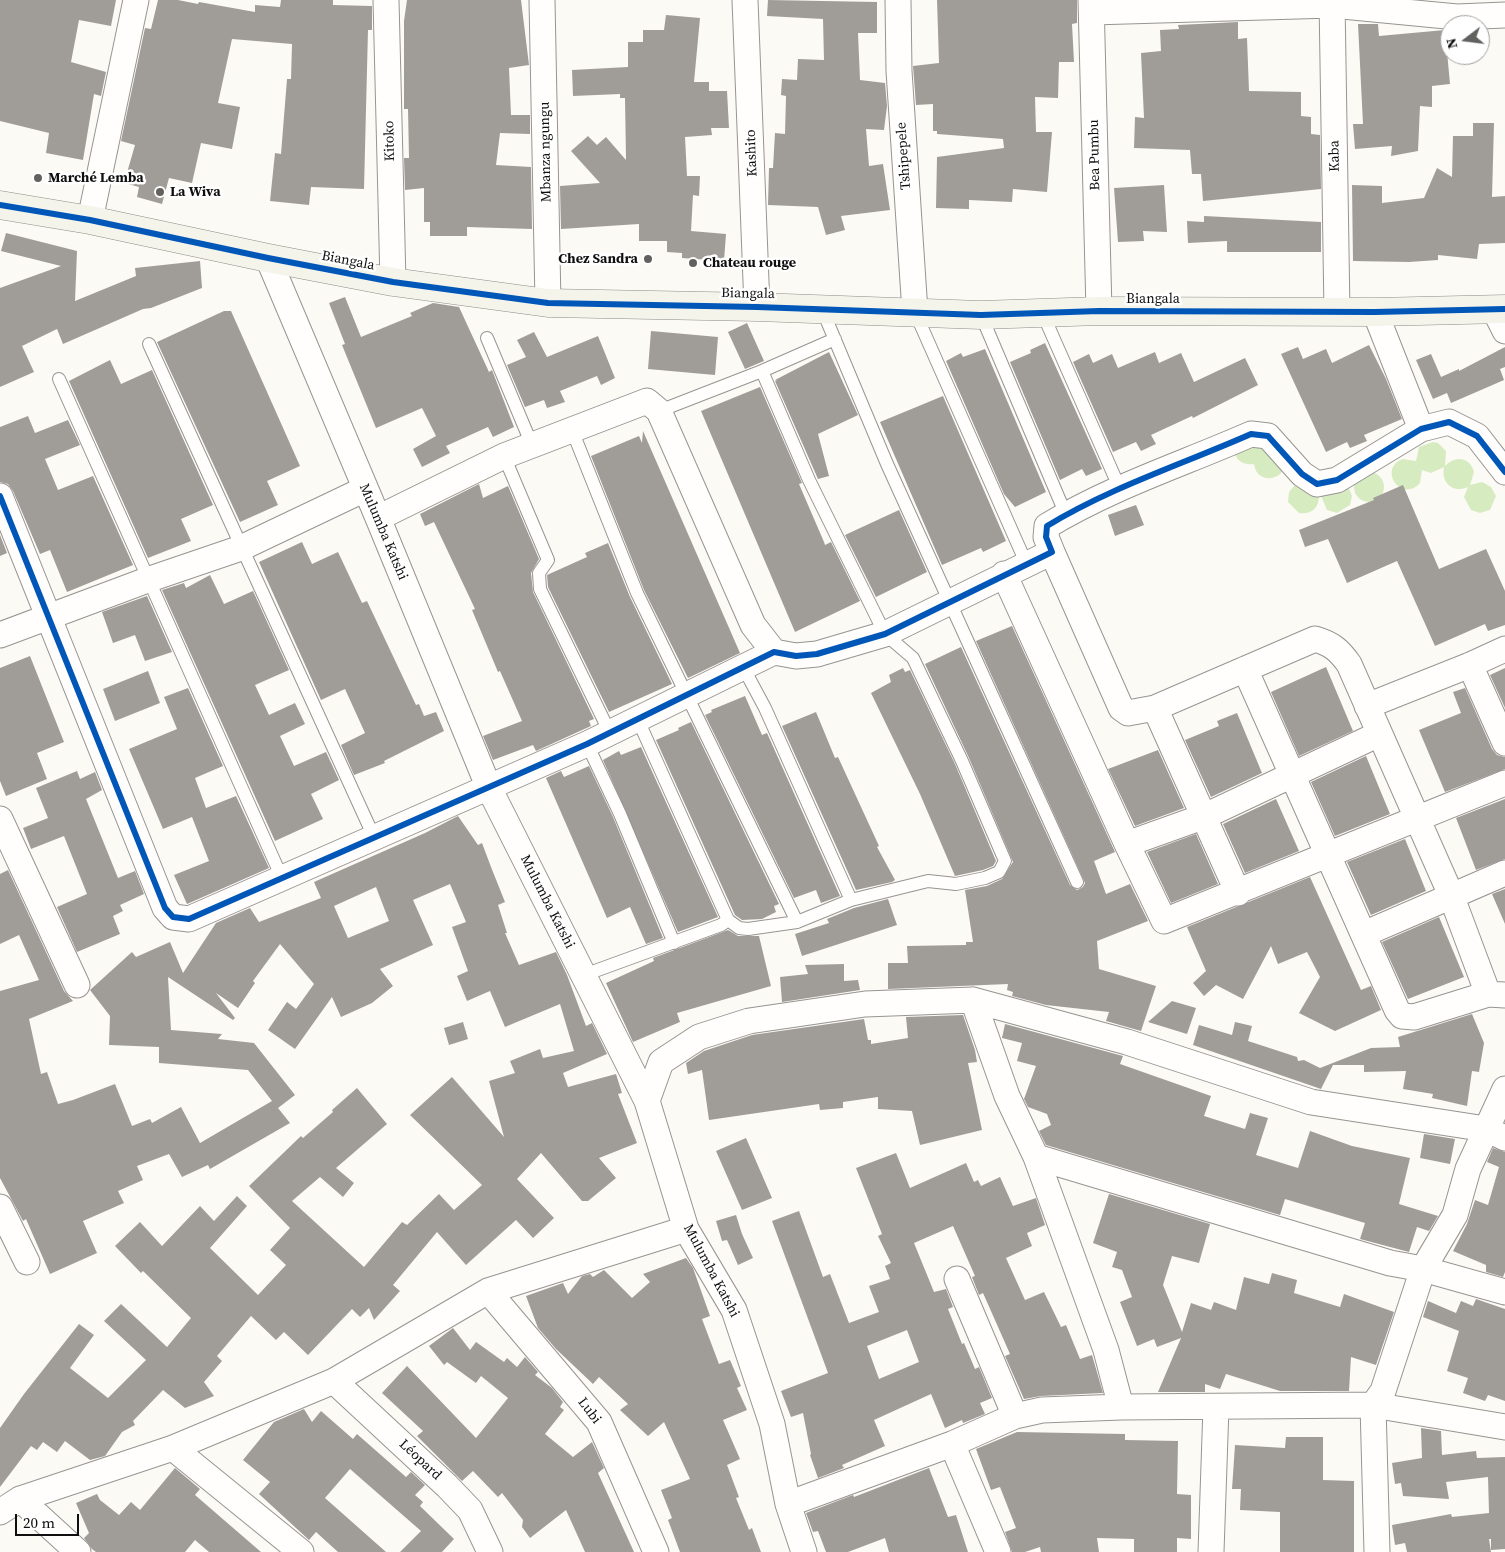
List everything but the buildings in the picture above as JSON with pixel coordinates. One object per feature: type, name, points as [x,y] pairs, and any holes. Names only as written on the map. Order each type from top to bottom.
[{"type":"street","points":[[90,220],[136,0]]},
{"type":"street","name":"Kitoko","points":[[386,0],[389,59],[392,282]]},
{"type":"street","name":"Mbanza ngungu","points":[[542,0],[548,303]]},
{"type":"street","name":"Kashito","points":[[744,0],[757,307]]},
{"type":"street","name":"Tshipepele","points":[[898,0],[899,71],[915,312]]},
{"type":"street","points":[[1092,6],[1332,3],[1457,17],[1505,15]]},
{"type":"street","name":"Kaba","points":[[1332,3],[1338,312]]},
{"type":"street","name":"Bea Pumbu","points":[[1092,6],[1099,311]]},
{"type":"street","name":"Biangala","points":[[0,206],[90,220],[392,282],[548,303],[757,307],[981,315],[1099,311],[1375,312],[1501,316]]},
{"type":"street","name":"Mulumba Katshi","points":[[268,258],[489,788],[647,1101],[686,1229],[734,1310],[772,1424],[788,1504],[804,1552]]},
{"type":"street","points":[[1375,312],[1421,429]]},
{"type":"street","points":[[378,518],[504,456],[647,401],[659,411],[753,624],[774,652]]},
{"type":"street","points":[[1245,668],[1291,777],[1397,1010],[1402,1016],[1414,1016],[1497,994],[1349,664],[1340,652],[1330,644],[1316,639],[1245,668],[1155,708],[1128,713],[1121,708],[1046,537],[1048,526],[1066,515],[1120,489],[1251,434],[1268,436],[1302,474],[1317,484],[1337,480],[1421,429],[1449,422],[1477,436],[1505,472]]},
{"type":"street","points":[[0,636],[150,579],[241,548],[365,489]]},
{"type":"street","points":[[0,496],[165,908],[173,917],[189,919],[586,744],[774,652],[796,656],[817,654],[885,634],[1052,552]]},
{"type":"street","points":[[1004,574],[1164,921],[1238,893],[1416,817],[1505,783]]},
{"type":"street","points":[[1367,706],[1505,649]]},
{"type":"street","points":[[1470,665],[1505,743]]},
{"type":"street","points":[[1155,708],[1238,893]]},
{"type":"street","points":[[1127,844],[1205,816],[1379,734]]},
{"type":"street","points":[[0,819],[77,985]]},
{"type":"street","points":[[1364,934],[1505,873]]},
{"type":"street","points":[[972,1000],[1007,1096],[1036,1157],[1106,1350],[1120,1407]]},
{"type":"street","points":[[647,1101],[661,1062],[699,1037],[750,1021],[865,1004],[972,1000],[1127,1042],[1311,1102],[1495,1134]]},
{"type":"street","points":[[1377,1552],[1373,1404],[1383,1391],[1423,1269],[1455,1215],[1468,1169],[1495,1134],[1505,1089]]},
{"type":"street","points":[[1036,1157],[1390,1263],[1423,1269],[1505,1292]]},
{"type":"street","points":[[0,1207],[28,1262]]},
{"type":"street","points":[[10,1506],[173,1448],[334,1381],[488,1291],[686,1229]]},
{"type":"street","points":[[957,1279],[1015,1416]]},
{"type":"street","name":"Lubi","points":[[488,1291],[599,1422],[656,1552]]},
{"type":"street","name":"Léopard","points":[[334,1381],[447,1486],[470,1510],[490,1552]]},
{"type":"street","points":[[788,1504],[952,1444],[1015,1416],[1042,1410],[1120,1407],[1373,1404],[1505,1427]]},
{"type":"street","points":[[1211,1552],[1216,1407]]},
{"type":"street","points":[[952,1444],[998,1552]]},
{"type":"street","points":[[173,1448],[301,1552]]},
{"type":"street","points":[[10,1506],[78,1552]]},
{"type":"lane","points":[[822,309],[887,464],[1077,882]]},
{"type":"lane","points":[[915,312],[1027,565]]},
{"type":"lane","points":[[1042,312],[1120,489]]},
{"type":"lane","points":[[981,315],[1066,515]]},
{"type":"lane","points":[[488,338],[532,445]]},
{"type":"lane","points":[[659,411],[762,371],[835,339]]},
{"type":"lane","points":[[149,344],[374,837]]},
{"type":"lane","points":[[638,720],[728,920],[739,928],[748,929],[796,922],[851,900],[928,881],[956,884],[985,878],[1000,872],[1005,861],[962,762],[913,658],[885,634],[809,480],[762,371]]},
{"type":"lane","points":[[59,379],[282,878]]},
{"type":"lane","points":[[572,430],[637,593],[688,694],[796,922]]},
{"type":"lane","points":[[504,456],[548,560],[539,573],[540,590],[610,733]]},
{"type":"lane","points":[[744,667],[765,708],[851,900]]},
{"type":"lane","points":[[586,744],[620,814],[674,943]]},
{"type":"lane","points":[[584,975],[674,943],[721,925],[728,920]]},
{"type":"green space","points":[[1246,433],[1285,467],[1282,472],[1273,478],[1263,477],[1256,470],[1254,464],[1247,464],[1237,459],[1234,453]]},
{"type":"green space","points":[[1433,442],[1438,443],[1446,451],[1445,466],[1453,460],[1462,459],[1469,463],[1474,472],[1470,485],[1482,482],[1491,487],[1496,496],[1490,510],[1480,513],[1471,510],[1464,497],[1468,487],[1457,489],[1449,485],[1444,477],[1444,467],[1431,473],[1422,470],[1420,483],[1413,488],[1399,487],[1392,476],[1395,463],[1403,459],[1416,461],[1419,447]]},
{"type":"green space","points":[[1369,472],[1380,476],[1384,487],[1380,498],[1369,502],[1358,498],[1354,487],[1358,476]]},
{"type":"green space","points":[[1296,484],[1319,496],[1318,504],[1311,512],[1299,513],[1288,502],[1289,492]]},
{"type":"green space","points":[[1348,486],[1352,496],[1350,505],[1337,513],[1327,510],[1321,496]]},
{"type":"cycle path","points":[[0,205],[90,220],[268,258],[393,282],[548,303],[757,307],[981,315],[1099,311],[1375,312],[1505,309]]},
{"type":"cycle path","points":[[0,496],[165,908],[173,917],[189,919],[587,744],[774,652],[796,656],[817,654],[885,634],[1052,552],[1046,537],[1047,526],[1071,512],[1096,499],[1251,434],[1268,436],[1302,474],[1317,484],[1337,480],[1421,429],[1449,422],[1477,436],[1505,472]]},
{"type":"place","name":"Marché Lemba","points":[[38,178]]},
{"type":"place","name":"La Wiva","points":[[160,192]]},
{"type":"place","name":"Chez Sandra","points":[[648,259]]},
{"type":"place","name":"Chateau rouge","points":[[693,263]]}]
